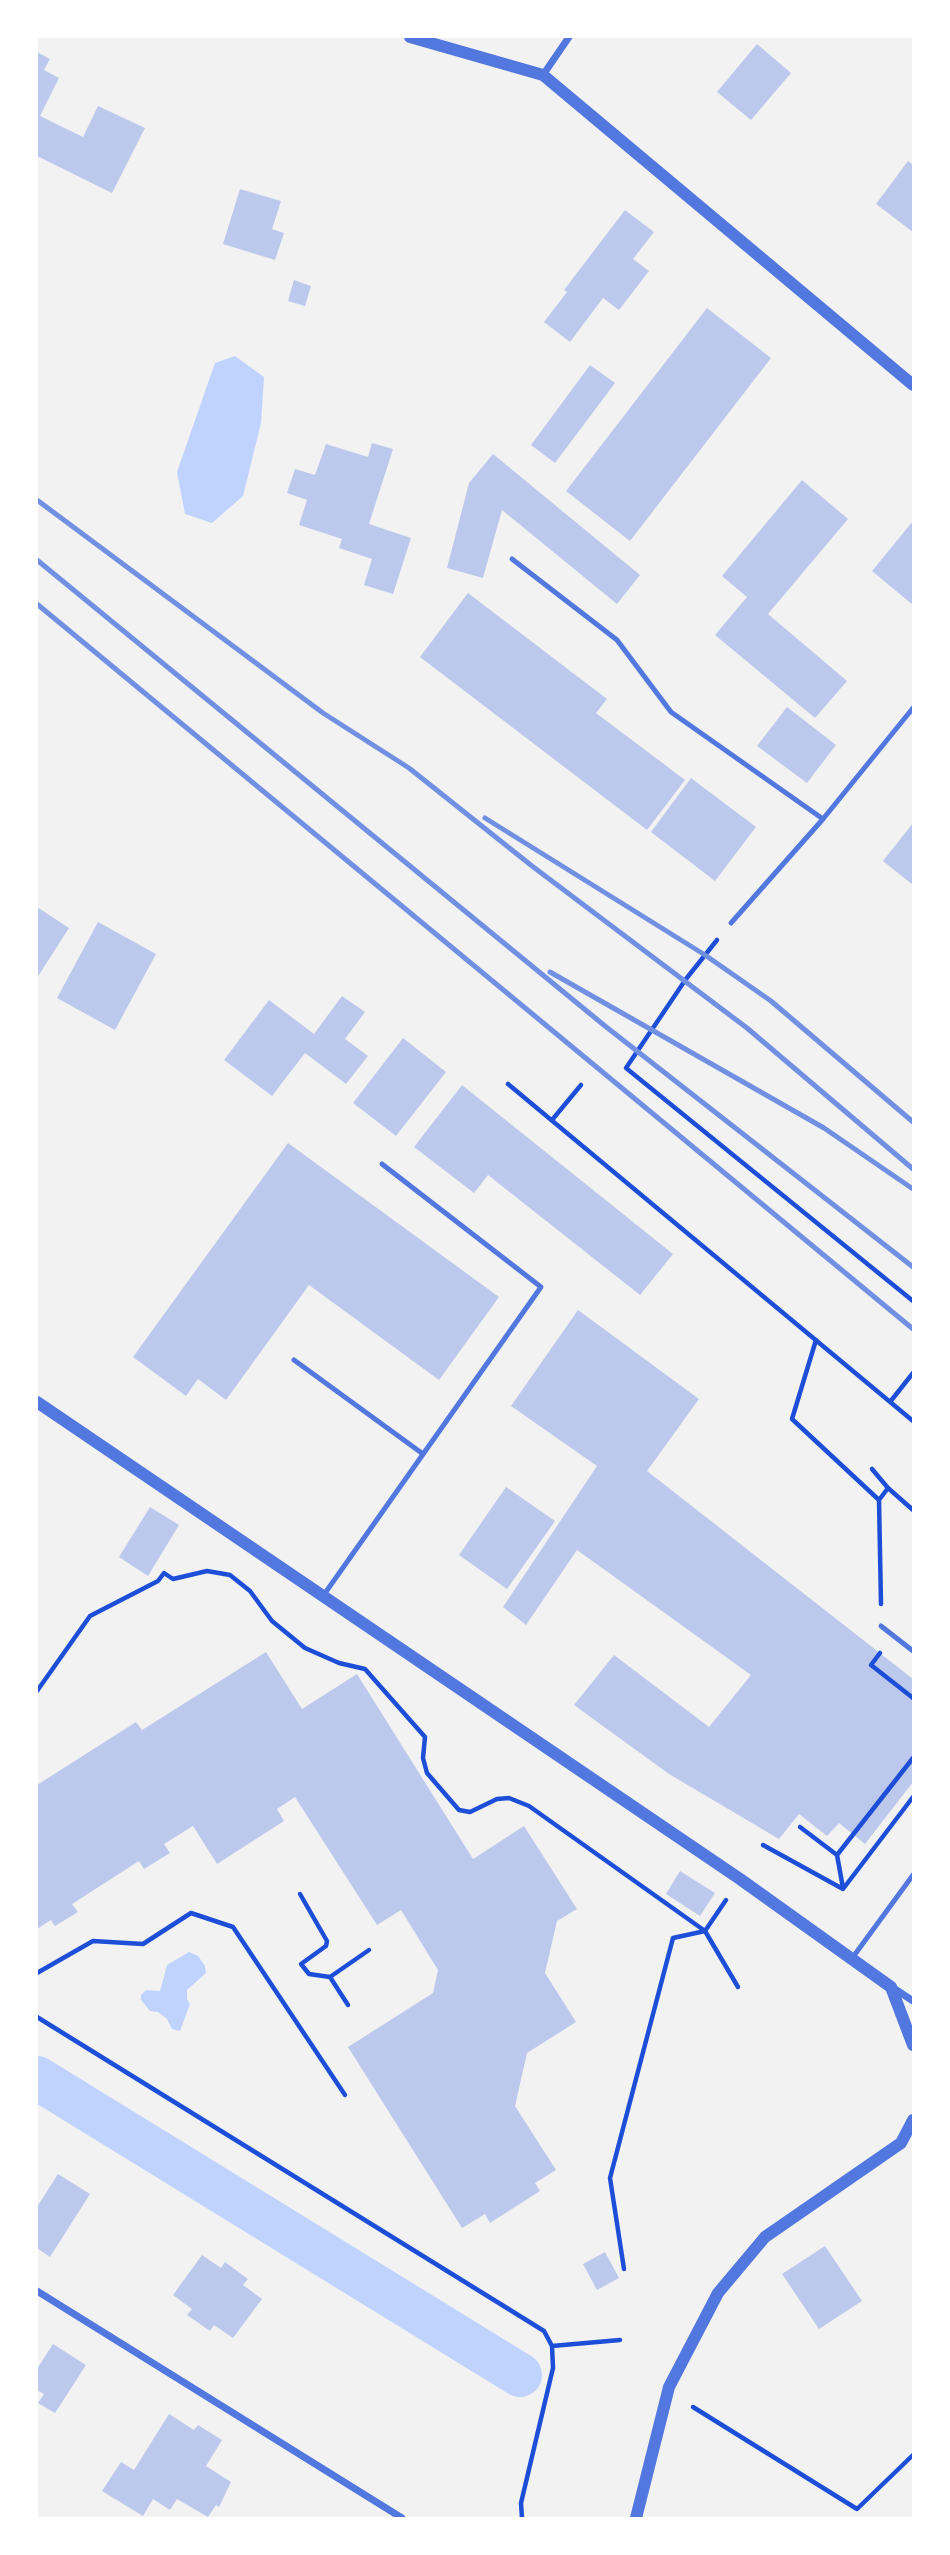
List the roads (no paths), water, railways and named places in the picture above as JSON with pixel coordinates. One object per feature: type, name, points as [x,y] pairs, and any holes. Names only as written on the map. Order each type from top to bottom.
[{"type":"street","points":[[411,37],[543,75],[913,385]]},
{"type":"street","points":[[543,75],[569,37]]},
{"type":"street","points":[[37,1402],[913,2001]]},
{"type":"street","points":[[891,1987],[913,2045]]},
{"type":"street","points":[[636,2518],[669,2387],[718,2293],[765,2237],[901,2143],[913,2120]]},
{"type":"street","points":[[37,2291],[402,2518]]},
{"type":"lane","points":[[512,559],[617,640],[671,712],[823,819]]},
{"type":"lane","points":[[731,923],[823,819],[913,708]]},
{"type":"lane","points":[[323,1596],[541,1287],[382,1164]]},
{"type":"lane","points":[[294,1360],[424,1454]]},
{"type":"lane","points":[[881,1626],[913,1651]]},
{"type":"lane","points":[[852,1958],[913,1875]]},
{"type":"lane","points":[[901,2143],[913,2137]]},
{"type":"water","points":[[235,356],[264,377],[261,423],[243,496],[212,523],[185,514],[177,472],[215,363]]},
{"type":"water","points":[[189,1952],[198,1956],[206,1973],[187,1990],[190,2004],[180,2031],[172,2029],[167,2019],[158,2012],[150,2011],[141,2000],[141,1995],[146,1990],[160,1991],[167,1965]]},
{"type":"waterway","points":[[37,2078],[520,2375]]},
{"type":"railway","points":[[37,500],[323,713],[409,768],[532,866],[747,1028],[913,1169]]},
{"type":"railway","points":[[37,560],[605,1026],[913,1267]]},
{"type":"railway","points":[[37,604],[913,1329]]},
{"type":"railway","points":[[485,818],[705,955],[771,1001],[913,1122]]},
{"type":"railway","points":[[550,972],[824,1128],[913,1189]]}]
